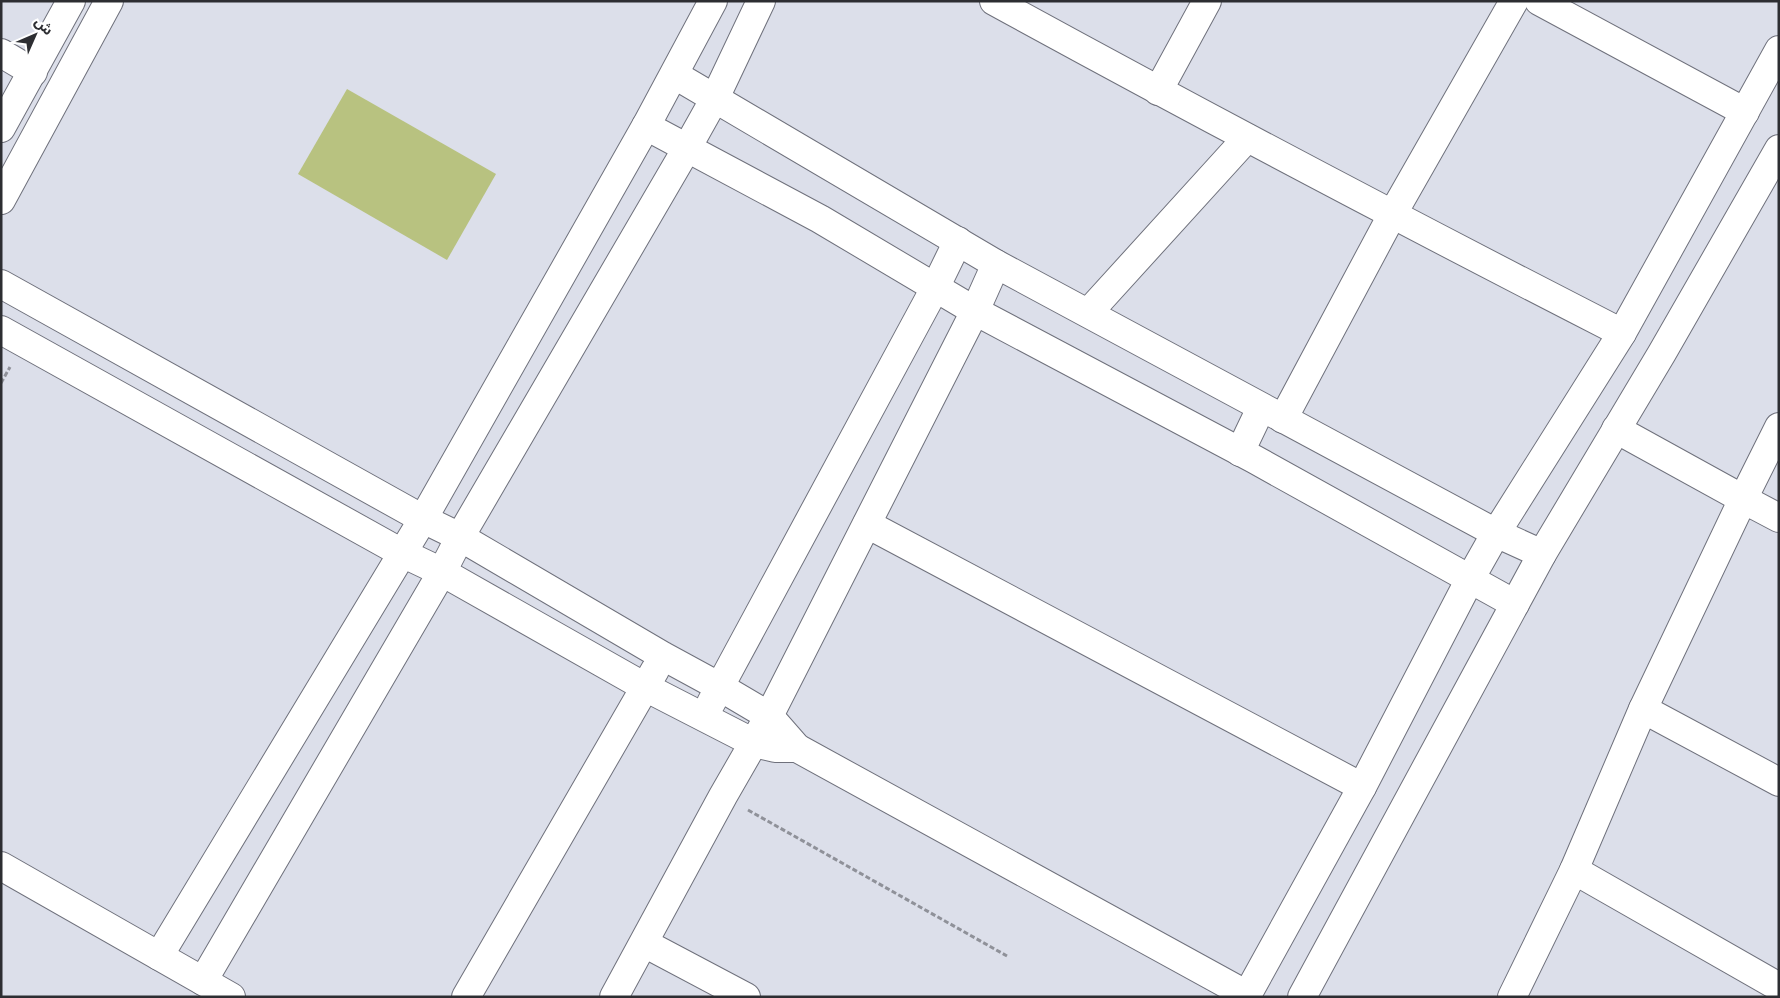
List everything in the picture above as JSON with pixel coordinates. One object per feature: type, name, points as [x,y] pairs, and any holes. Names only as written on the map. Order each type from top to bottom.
[{"type":"street","points":[[1,128],[71,1]]},
{"type":"street","points":[[1,200],[109,1]]},
{"type":"street","points":[[159,956],[423,519],[675,75],[713,1]]},
{"type":"street","points":[[203,981],[687,148],[715,98],[761,1]]},
{"type":"street","points":[[994,1],[1246,138],[1622,333]]},
{"type":"street","points":[[1158,91],[1207,1]]},
{"type":"street","points":[[1240,452],[1272,413],[1392,215],[1514,1]]},
{"type":"street","points":[[1539,1],[1745,112]]},
{"type":"street","points":[[1,284],[460,538],[720,687],[769,716],[797,748],[1247,996],[1362,788],[1470,579],[1496,533],[1622,333],[1779,50]]},
{"type":"street","points":[[1,53],[33,72]]},
{"type":"street","points":[[675,75],[996,264],[1496,533],[1542,554]]},
{"type":"street","points":[[646,126],[820,219],[975,311],[1240,452],[1514,604]]},
{"type":"street","points":[[1088,313],[1246,138]]},
{"type":"street","points":[[1302,997],[1542,554],[1779,149]]},
{"type":"street","points":[[702,717],[935,288],[958,241]]},
{"type":"street","points":[[614,997],[723,796],[769,716],[975,311],[996,264]]},
{"type":"street","points":[[1,330],[702,717],[754,743],[775,748],[797,748]]},
{"type":"street","points":[[1616,428],[1779,518]]},
{"type":"street","points":[[1512,997],[1574,870],[1643,709],[1779,428]]},
{"type":"street","points":[[867,524],[1362,788]]},
{"type":"street","points":[[466,997],[663,656]]},
{"type":"street","points":[[1643,709],[1779,782]]},
{"type":"street","points":[[1,866],[231,997]]},
{"type":"street","points":[[1574,870],[1779,987]]},
{"type":"street","points":[[644,943],[746,997]]},
{"type":"path","points":[[723,796],[1007,956]]},
{"type":"green space","points":[[347,89],[496,174],[447,260],[298,174]]}]
